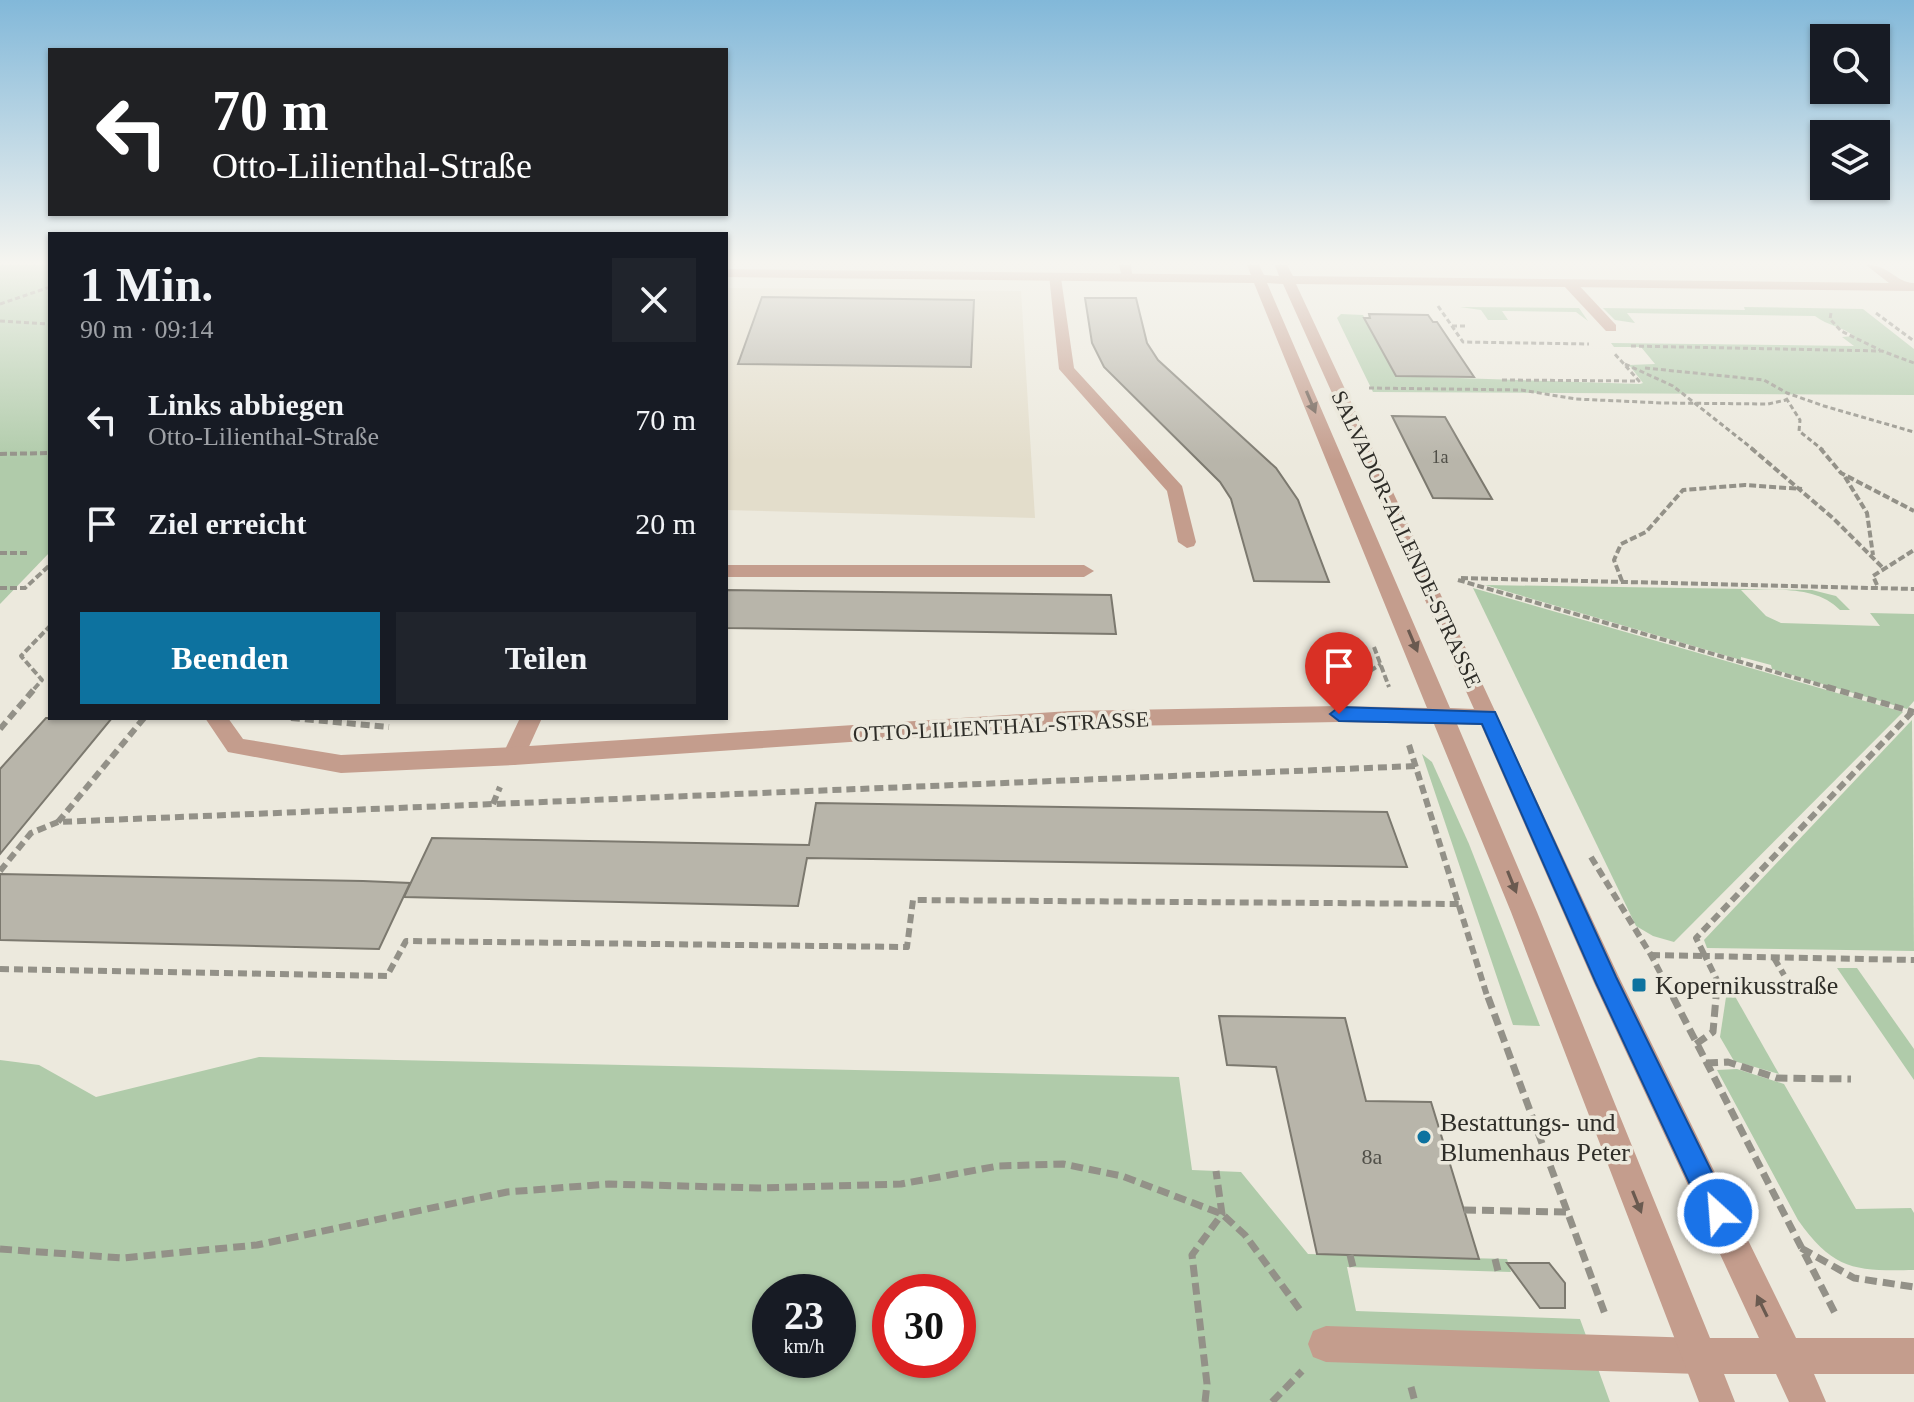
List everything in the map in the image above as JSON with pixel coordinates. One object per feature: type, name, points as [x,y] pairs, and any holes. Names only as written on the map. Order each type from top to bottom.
[{"type":"street","points":[[1061,330],[1067,369],[1176,490],[1187,542]]},
{"type":"street","name":"SALVADOR-ALLENDE-STRASSE","points":[[1281,330],[1444,716],[1717,1402]]},
{"type":"street","name":"SALVADOR-ALLENDE-STRASSE","points":[[1312,330],[1608,983],[1808,1402]]},
{"type":"street","points":[[728,571],[1084,571]]},
{"type":"street","name":"OTTO-LILIENTHAL-STRASSE","points":[[217,720],[236,746],[341,764],[514,756],[1070,719],[1398,714],[1489,717]]},
{"type":"street","points":[[514,756],[530,720]]},
{"type":"street","points":[[1326,1344],[1698,1356],[1914,1356]]},
{"type":"path","points":[[1455,330],[1463,342],[1592,344]]},
{"type":"path","points":[[1840,330],[1914,363]]},
{"type":"path","points":[[1502,380],[1639,381],[1607,344]]},
{"type":"path","points":[[1630,346],[1882,351]]},
{"type":"path","points":[[1625,364],[1640,368],[1754,377],[1787,393],[1914,432]]},
{"type":"path","points":[[1640,368],[1677,386],[1802,489],[1845,527],[1885,570]]},
{"type":"path","points":[[1369,402],[1363,389],[1521,390],[1576,399],[1696,403],[1768,404],[1786,400]]},
{"type":"path","points":[[1787,393],[1786,400],[1800,420],[1799,431],[1823,450],[1856,489],[1873,529],[1873,556]]},
{"type":"path","points":[[0,454],[48,453]]},
{"type":"path","points":[[1841,473],[1914,511]]},
{"type":"path","points":[[1622,581],[1614,560],[1621,544],[1646,532],[1653,517],[1673,507],[1683,490],[1699,486],[1745,485],[1802,489]]},
{"type":"path","points":[[1877,585],[1873,576],[1914,550]]},
{"type":"path","points":[[0,553],[30,553]]},
{"type":"path","points":[[0,588],[25,588],[48,567]]},
{"type":"path","points":[[1452,578],[1877,585],[1914,589]]},
{"type":"path","points":[[1452,578],[1458,592]]},
{"type":"path","points":[[1452,578],[1914,712],[1696,938],[1718,982],[1713,1032],[1696,1044]]},
{"type":"path","points":[[0,729],[42,680],[21,656],[48,628]]},
{"type":"path","points":[[1370,635],[1416,766],[1501,1040],[1620,1354]]},
{"type":"path","points":[[58,822],[142,720]]},
{"type":"path","points":[[316,720],[403,727]]},
{"type":"path","points":[[0,871],[31,833],[58,822],[1372,765],[1416,766]]},
{"type":"path","points":[[1584,843],[1619,907],[1651,955],[1859,1358]]},
{"type":"path","points":[[0,969],[387,976],[406,941],[907,947],[913,900],[1459,904]]},
{"type":"path","points":[[1651,955],[1914,960]]},
{"type":"path","points":[[1773,957],[1784,975]]},
{"type":"path","points":[[1706,1063],[1728,1062],[1777,1078],[1851,1079]]},
{"type":"path","points":[[0,1249],[122,1258],[257,1245],[507,1192],[609,1184],[758,1188],[901,1184],[998,1166],[1063,1164],[1122,1176],[1222,1214],[1245,1235],[1326,1344]]},
{"type":"path","points":[[1205,1402],[1207,1384],[1192,1255],[1222,1214],[1216,1171]]},
{"type":"path","points":[[1464,1210],[1567,1212]]},
{"type":"path","points":[[1801,1247],[1837,1272],[1876,1286],[1914,1287]]},
{"type":"path","points":[[1350,1255],[1353,1267]]},
{"type":"path","points":[[1495,1259],[1498,1271]]},
{"type":"shaded area","points":[[728,330],[1023,330],[1035,518],[728,510]]},
{"type":"green space","points":[[0,330],[48,330],[48,554],[0,604]]},
{"type":"green space","points":[[1343,330],[1371,330],[1396,376],[1640,384],[1643,383],[1629,365],[1655,364],[1641,347],[1614,347],[1611,343],[1854,346],[1842,337],[1854,336],[1845,330],[1890,330],[1914,349],[1914,395],[1373,392]]},
{"type":"green space","points":[[1485,585],[1812,590],[1836,596],[1850,610],[1840,610],[1819,596],[1807,593],[1741,590],[1766,616],[1781,623],[1880,626],[1870,613],[1914,614],[1914,701],[1907,709],[1772,669],[1771,665],[1741,657],[1741,660]]},
{"type":"green space","points":[[1473,588],[1903,712],[1674,942],[1653,936],[1636,926]]},
{"type":"green space","points":[[1912,720],[1914,951],[1707,948],[1704,940]]},
{"type":"green space","points":[[1422,754],[1432,762],[1469,844],[1540,1026],[1513,1025]]},
{"type":"green space","points":[[1837,968],[1857,968],[1914,1049],[1914,1080]]},
{"type":"green space","points":[[1728,984],[1779,1074],[1734,1061],[1720,1037]]},
{"type":"green space","points":[[259,1057],[1179,1077],[1192,1170],[1241,1172],[1308,1254],[1507,1259],[1511,1272],[1347,1267],[1356,1311],[1580,1319],[1610,1402],[0,1402],[0,1060],[39,1065],[96,1097]]},
{"type":"green space","points":[[1737,1069],[1784,1084],[1856,1209],[1911,1208],[1914,1213],[1914,1270],[1876,1270],[1848,1264],[1835,1258],[1811,1237],[1798,1220],[1717,1070]]},
{"type":"building","points":[[750,330],[973,330],[971,367],[738,364]]},
{"type":"building","points":[[1090,330],[1144,330],[1147,343],[1158,360],[1276,468],[1298,500],[1329,582],[1254,581],[1231,499],[1220,482],[1104,367],[1092,343]]},
{"type":"building","points":[[1371,330],[1443,330],[1474,377],[1396,376]]},
{"type":"building","points":[[1392,416],[1445,417],[1492,499],[1433,498]]},
{"type":"building","points":[[728,590],[1111,595],[1116,634],[728,628]]},
{"type":"building","points":[[46,718],[110,720],[0,854],[0,769]]},
{"type":"building","points":[[816,803],[1387,812],[1407,867],[807,858],[798,906],[404,897],[432,838],[809,845]]},
{"type":"building","points":[[0,874],[410,883],[379,949],[0,940]]},
{"type":"building","points":[[1219,1016],[1345,1018],[1366,1101],[1431,1102],[1479,1259],[1317,1254],[1276,1067],[1227,1065]]},
{"type":"building","points":[[1507,1263],[1549,1263],[1565,1283],[1565,1308],[1540,1308]]},
{"type":"place","name":"Kopernikusstraße","points":[[1639,985]]},
{"type":"place","name":"Bestattungs- und Blumenhaus Peter","points":[[1424,1137]]},
{"type":"route","points":[[1339,714],[1489,717],[1608,983],[1718,1213]]}]
